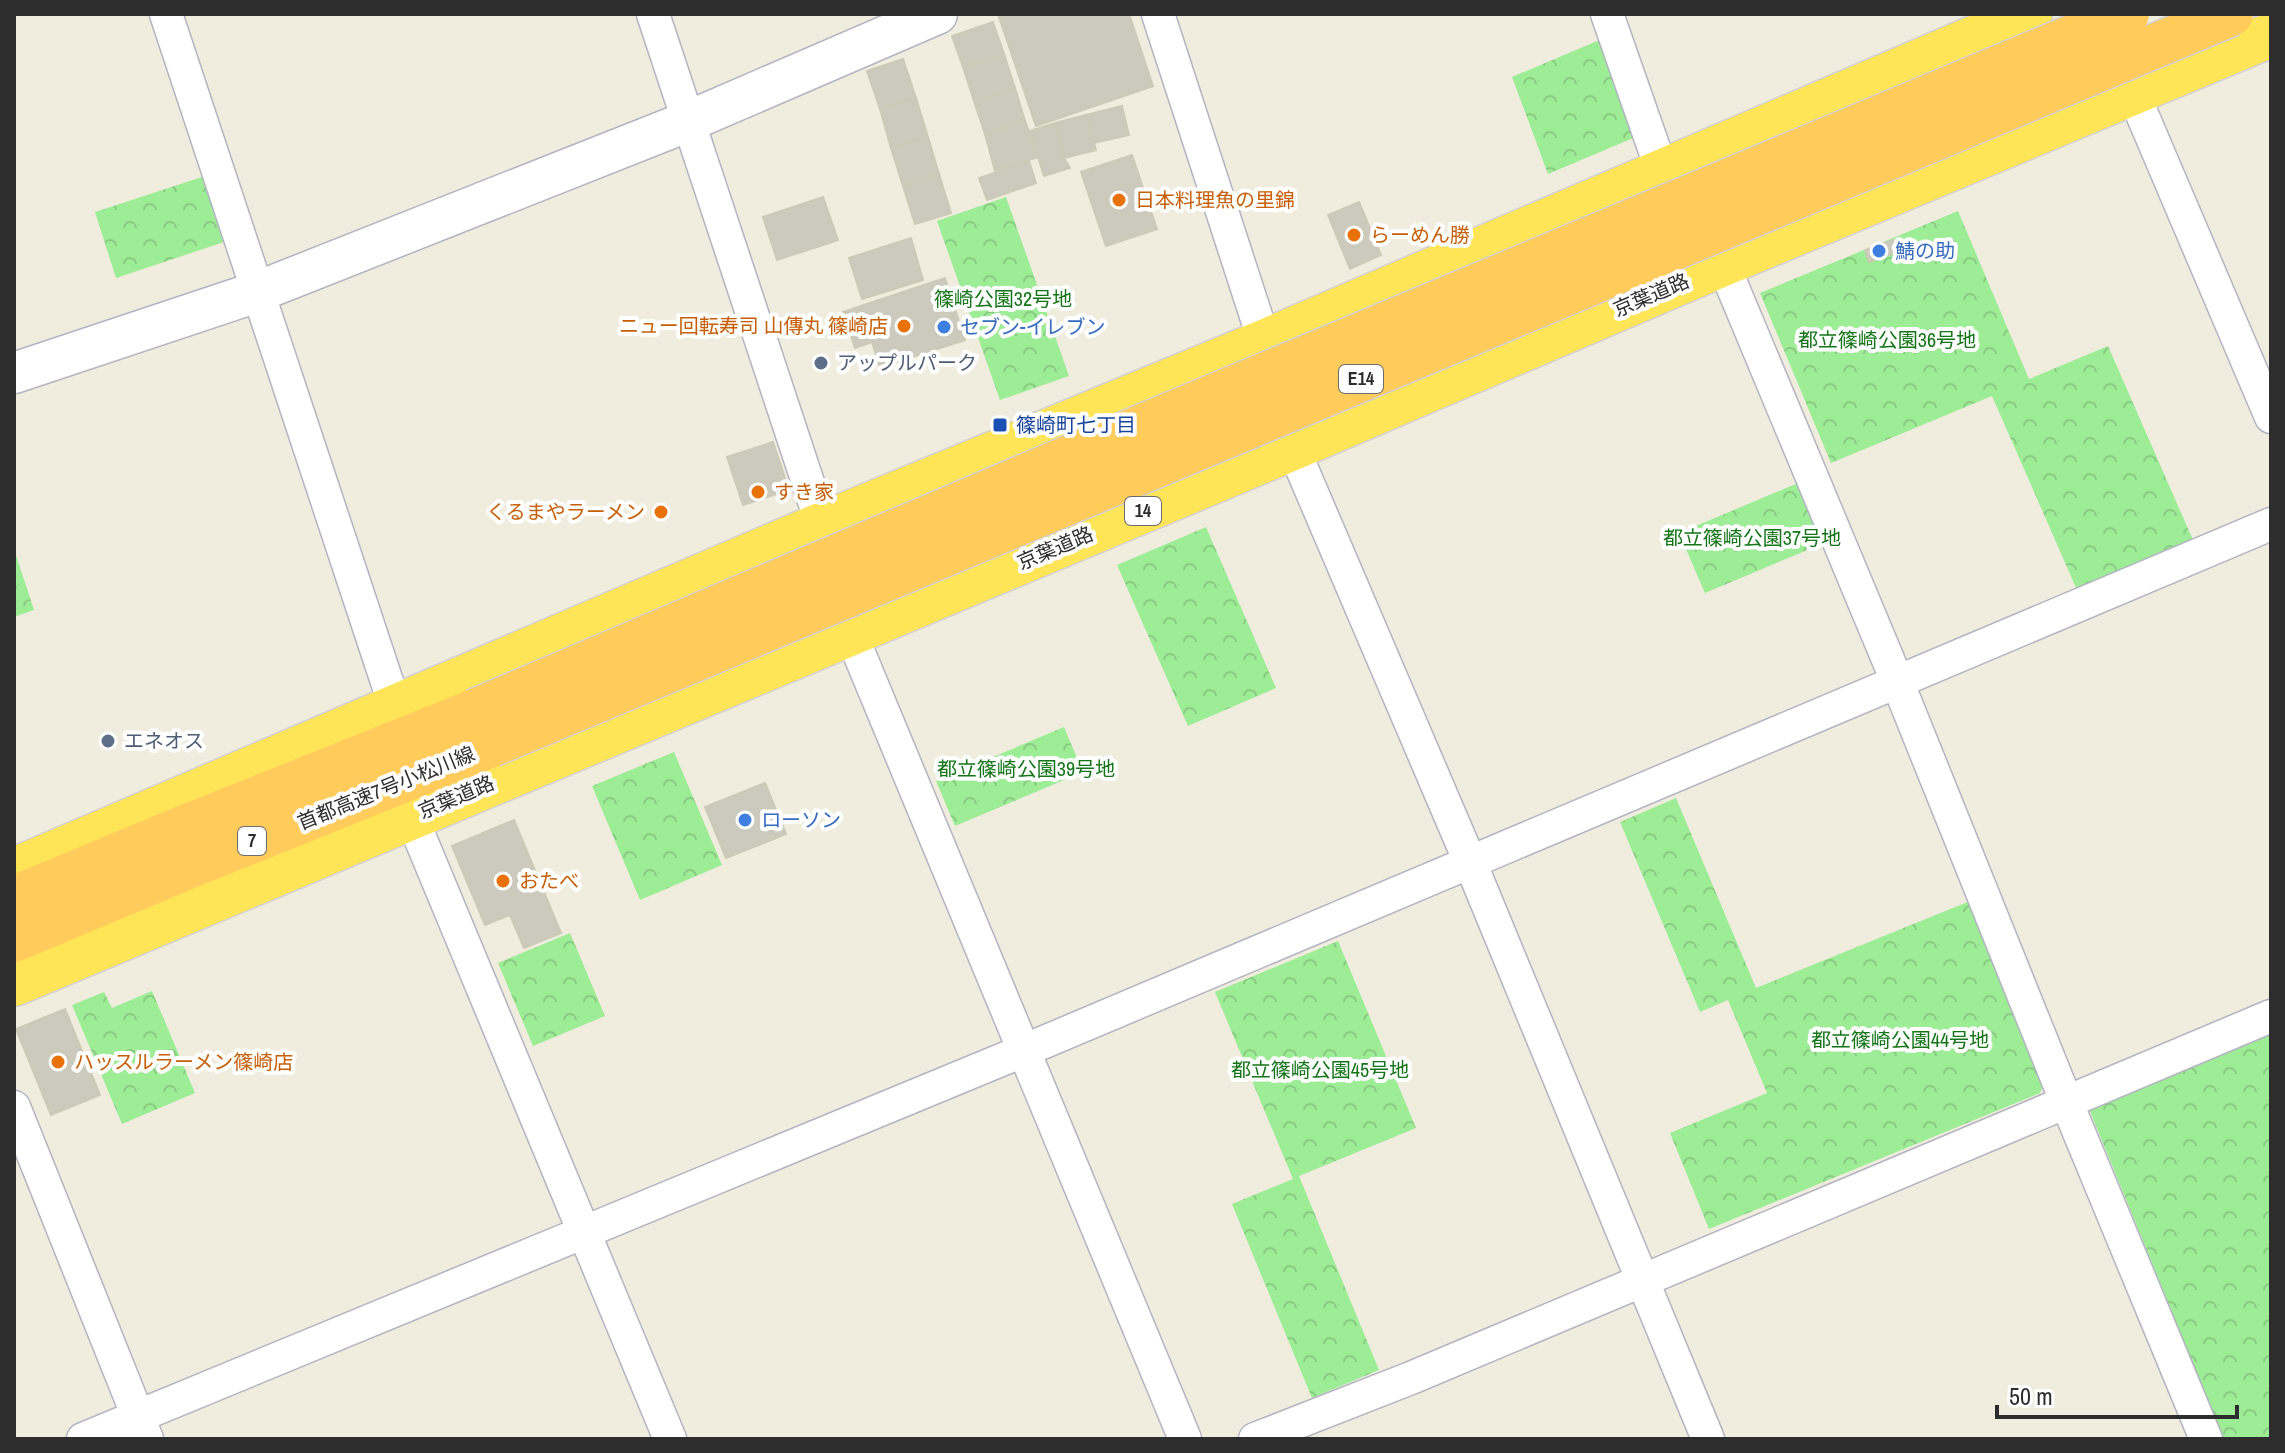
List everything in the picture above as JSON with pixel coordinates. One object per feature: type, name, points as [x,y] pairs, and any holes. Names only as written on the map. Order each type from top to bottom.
[{"type":"highway","points":[[14,870],[2030,14]]},
{"type":"highway","name":"E14","points":[[483,728],[1162,418],[2127,14]]},
{"type":"highway","name":"京葉道路","points":[[483,728],[2231,14]]},
{"type":"highway","name":"京葉道路","points":[[14,984],[2271,35]]},
{"type":"highway","name":"首都高速7号小松川線","points":[[14,898],[175,831],[483,728]]},
{"type":"highway","name":"首都高速7号小松川線","points":[[14,940],[179,871],[483,728]]},
{"type":"street","points":[[166,14],[395,706]]},
{"type":"street","points":[[653,14],[823,524],[851,634],[1185,1439]]},
{"type":"street","points":[[14,373],[257,292],[689,121],[937,14]]},
{"type":"street","points":[[1158,14],[1266,341],[1293,448],[1470,862],[1708,1439]]},
{"type":"street","points":[[1607,14],[1662,171]]},
{"type":"street","points":[[2133,93],[2271,417]]},
{"type":"street","points":[[1723,264],[2206,1439]]},
{"type":"street","points":[[83,1439],[143,1428],[584,1231],[1023,1051],[2271,524]]},
{"type":"street","points":[[411,816],[670,1439]]},
{"type":"street","points":[[1255,1439],[1411,1378],[2271,1016]]},
{"type":"street","points":[[14,1107],[143,1428]]},
{"type":"green space","points":[[1602,39],[1638,136],[1548,174],[1512,77]]},
{"type":"green space","points":[[202,177],[224,242],[116,278],[95,212]]},
{"type":"green space","name":"篠崎公園32号地","points":[[1006,197],[1069,376],[1000,400],[937,221]]},
{"type":"green space","name":"都立篠崎公園36号地","points":[[1958,211],[2029,379],[2108,346],[2193,540],[2077,590],[1992,396],[1831,463],[1760,293]]},
{"type":"green space","name":"都立篠崎公園37号地","points":[[1798,483],[1824,543],[1705,593],[1679,533]]},
{"type":"green space","points":[[1206,527],[1276,688],[1188,726],[1117,565]]},
{"type":"green space","points":[[14,549],[34,610],[14,617]]},
{"type":"green space","name":"都立篠崎公園39号地","points":[[1064,727],[1083,772],[955,826],[936,781]]},
{"type":"green space","points":[[674,752],[722,865],[640,900],[592,786]]},
{"type":"green space","name":"都立篠崎公園44号地","points":[[1676,798],[1756,988],[1970,901],[2045,1081],[2040,1093],[1709,1229],[1670,1133],[1767,1093],[1728,1000],[1700,1012],[1620,822]]},
{"type":"green space","points":[[570,933],[605,1016],[533,1046],[498,963]]},
{"type":"green space","name":"都立篠崎公園45号地","points":[[1338,941],[1416,1128],[1299,1176],[1379,1370],[1312,1398],[1232,1204],[1293,1179],[1215,992]]},
{"type":"green space","points":[[152,991],[195,1093],[122,1124],[72,1005],[104,992],[112,1008]]},
{"type":"green space","points":[[2271,1029],[2271,1439],[2224,1439],[2087,1104]]},
{"type":"building","points":[[998,14],[1129,14],[1153,86],[1036,126]]},
{"type":"building","points":[[993,22],[1004,54],[963,67],[952,36]]},
{"type":"building","points":[[1004,54],[1015,88],[974,101],[963,67]]},
{"type":"building","points":[[903,59],[916,98],[880,109],[867,71]]},
{"type":"building","points":[[1015,88],[1025,121],[985,134],[974,101]]},
{"type":"building","points":[[916,98],[928,137],[891,148],[880,109]]},
{"type":"building","points":[[1122,106],[1129,135],[1093,143],[1086,115]]},
{"type":"building","points":[[1086,115],[1096,150],[1064,158],[1055,123]]},
{"type":"building","points":[[1025,121],[1038,157],[995,171],[985,134]]},
{"type":"building","points":[[1055,123],[1064,158],[1070,168],[1044,176],[1030,131]]},
{"type":"building","points":[[928,137],[939,174],[903,186],[891,148]]},
{"type":"building","name":"日本料理魚の里錦","points":[[1132,155],[1157,229],[1106,246],[1081,172]]},
{"type":"building","points":[[1029,161],[1036,183],[987,200],[979,178]]},
{"type":"building","points":[[939,174],[951,213],[915,224],[903,186]]},
{"type":"building","points":[[823,197],[838,240],[777,260],[763,217]]},
{"type":"building","name":"らーめん勝","points":[[1359,202],[1381,255],[1350,269],[1328,215]]},
{"type":"building","points":[[911,238],[923,280],[862,299],[849,258]]},
{"type":"building","points":[[1893,240],[1897,252],[1869,262],[1865,250]]},
{"type":"building","name":"ニュー回転寿司 山傳丸 篠崎店","points":[[945,278],[965,340],[880,367],[872,342],[855,348],[843,312]]},
{"type":"building","points":[[773,442],[789,490],[743,505],[727,457]]},
{"type":"building","name":"ローソン","points":[[765,783],[786,834],[726,858],[705,807]]},
{"type":"building","name":"おたべ","points":[[514,820],[561,933],[524,948],[510,915],[485,925],[452,846]]},
{"type":"building","name":"ハッスルラーメン篠崎店","points":[[65,1009],[100,1095],[51,1115],[16,1029]]},
{"type":"place","name":"日本料理魚の里錦","points":[[1119,200]]},
{"type":"place","name":"らーめん勝","points":[[1354,235]]},
{"type":"place","name":"鯖の助","points":[[1879,251]]},
{"type":"place","name":"ニュー回転寿司 山傳丸 篠崎店","points":[[904,326]]},
{"type":"place","name":"セブン-イレブン","points":[[944,327]]},
{"type":"place","name":"アップルパーク","points":[[821,363]]},
{"type":"place","name":"篠崎町七丁目","points":[[1000,425]]},
{"type":"place","name":"すき家","points":[[758,492]]},
{"type":"place","name":"くるまやラーメン","points":[[661,512]]},
{"type":"place","name":"エネオス","points":[[108,741]]},
{"type":"place","name":"ローソン","points":[[745,820]]},
{"type":"place","name":"おたべ","points":[[503,881]]},
{"type":"place","name":"ハッスルラーメン篠崎店","points":[[58,1062]]}]
